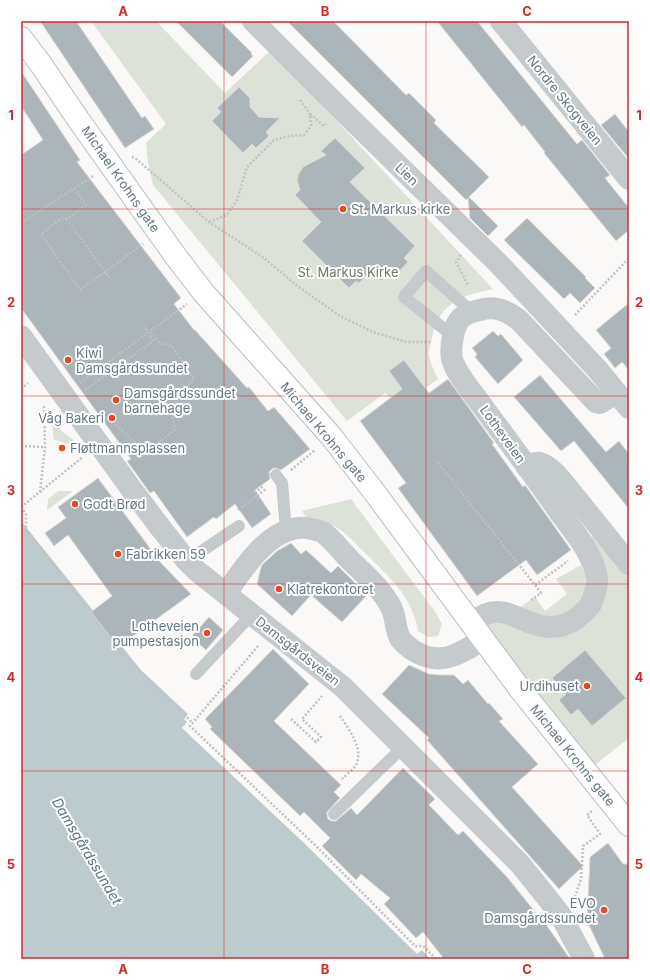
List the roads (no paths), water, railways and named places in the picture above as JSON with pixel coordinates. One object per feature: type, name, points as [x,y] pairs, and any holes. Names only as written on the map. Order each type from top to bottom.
[{"type":"main road","name":"Michael Krohns gate","points":[[21,38],[174,254],[203,292],[331,436],[520,689],[629,825]]},
{"type":"street","name":"Lien","points":[[253,21],[498,263],[560,328],[598,370],[623,401]]},
{"type":"street","name":"Nordre Skogveien","points":[[505,23],[629,179]]},
{"type":"street","name":"Lotheveien","points":[[226,594],[243,568],[278,534],[298,528],[312,529],[323,532],[371,580],[391,607],[399,636],[403,642],[416,652],[428,657],[440,659],[459,655],[489,613],[508,613],[530,623],[544,627],[559,626],[571,622],[590,606],[595,594],[597,579],[594,567],[585,550],[540,483],[464,381],[452,360],[452,339],[457,324],[461,318],[472,312],[490,307],[508,312],[519,320],[596,402],[623,401]]},
{"type":"street","name":"Damsgårdsveien","points":[[21,336],[99,444],[187,561],[197,571],[343,687],[520,864],[560,914],[584,959]]},
{"type":"street","points":[[527,467],[537,462],[543,464],[552,471],[563,482],[629,564]]},
{"type":"lane","points":[[452,339],[404,297],[426,271],[472,312]]},
{"type":"lane","points":[[281,475],[286,531]]},
{"type":"lane","points":[[187,561],[239,526]]},
{"type":"lane","points":[[196,674],[252,614]]},
{"type":"lane","points":[[334,814],[403,747]]},
{"type":"water","name":"Damsgårdssundet","points":[[21,521],[141,670],[188,714],[184,719],[187,722],[182,728],[305,844],[417,954],[422,950],[430,959],[21,959]]},
{"type":"place","name":"St. Markus kirke","points":[[343,209]]},
{"type":"place","name":"Kiwi Damsgårdssundet","points":[[68,360]]},
{"type":"place","name":"Damsgårdssundet barnehage","points":[[116,400]]},
{"type":"place","name":"Våg Bakeri","points":[[112,418]]},
{"type":"place","name":"Fløttmannsplassen","points":[[62,448]]},
{"type":"place","name":"Godt Brød","points":[[75,504]]},
{"type":"place","name":"Fabrikken 59","points":[[118,554]]},
{"type":"place","name":"Klatrekontoret","points":[[279,589]]},
{"type":"place","name":"Lotheveien pumpestasjon","points":[[207,633]]},
{"type":"place","name":"Urdihuset","points":[[587,686]]},
{"type":"place","name":"EVO Damsgårdssundet","points":[[604,910]]},
{"type":"park label","name":"St. Markus Kirke","points":[[348,272]]}]
